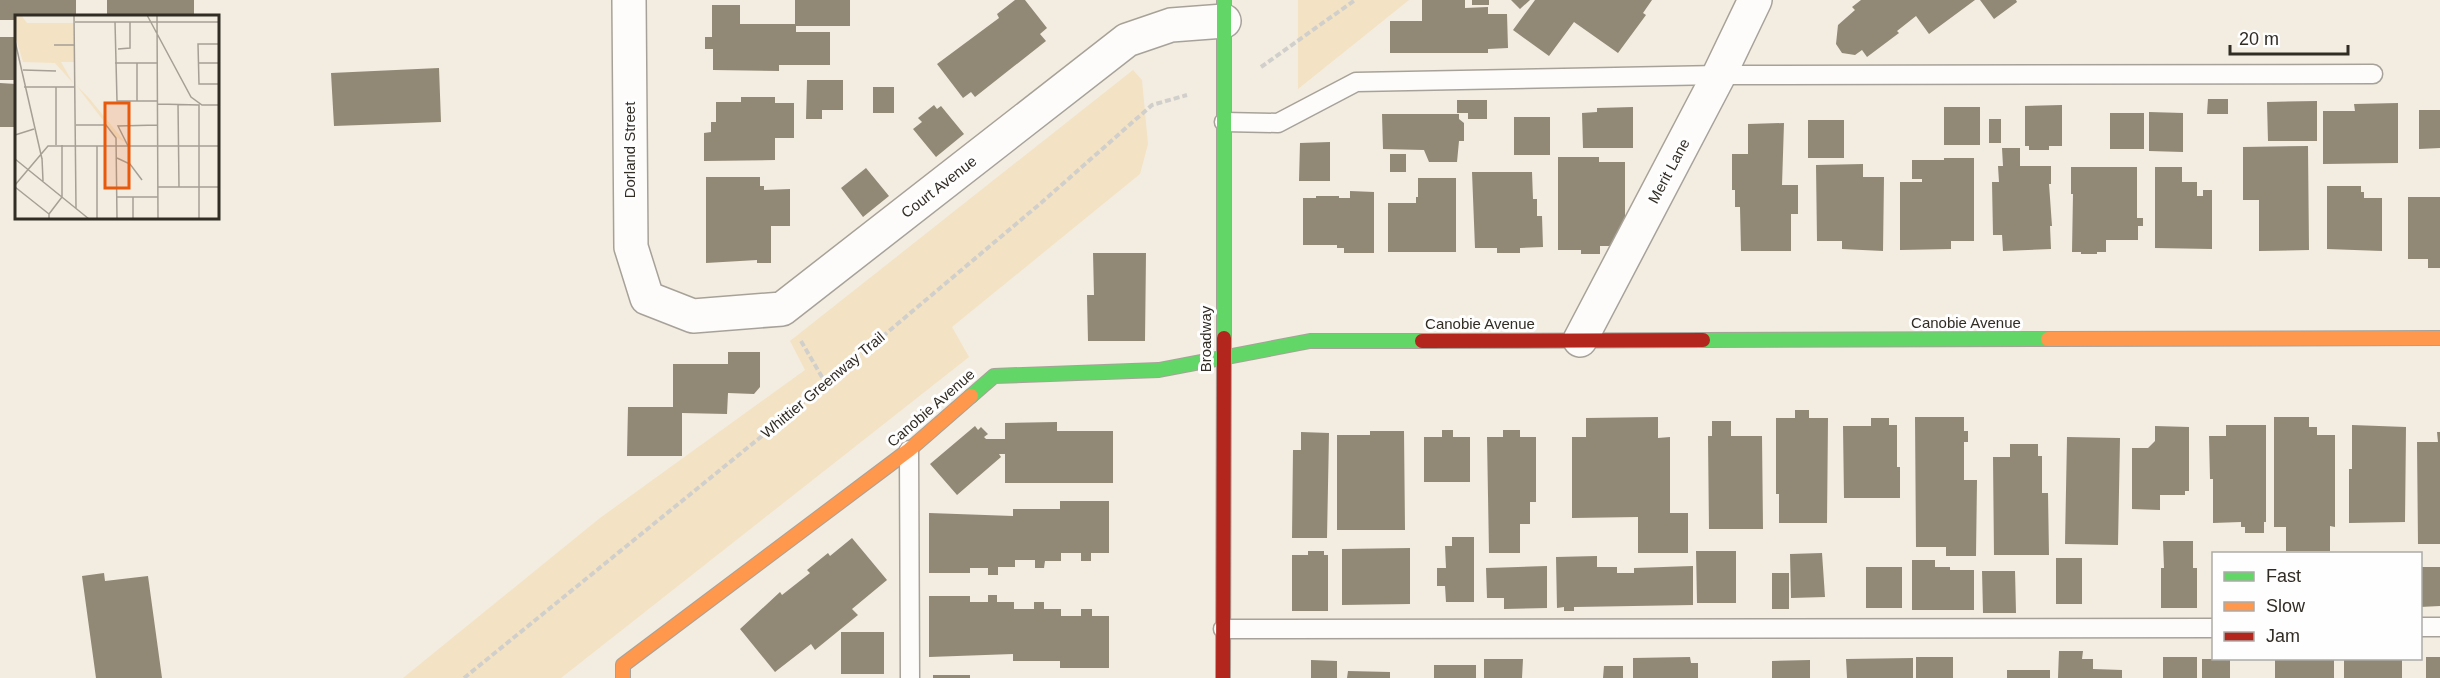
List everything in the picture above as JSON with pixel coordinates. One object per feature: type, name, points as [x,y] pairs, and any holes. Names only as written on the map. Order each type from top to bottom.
[{"type":"street","name":"Dorland Street","points":[[629,0],[631,247],[646,298],[693,316],[782,309]]},
{"type":"street","name":"Merit Lane","points":[[1580,340],[1719,75],[1755,0]]},
{"type":"street","name":"Broadway","points":[[1223,678],[1224,11]]},
{"type":"street","name":"Court Avenue","points":[[782,309],[1127,40],[1224,11]]},
{"type":"street","name":"Canobie Avenue","points":[[623,671],[909,450],[994,376],[1160,370],[1310,341],[2440,338]]},
{"type":"lane","points":[[1224,122],[1278,123],[1356,82],[1719,75],[2373,74]]},
{"type":"lane","points":[[909,450],[910,678]]},
{"type":"lane","points":[[2422,627],[2440,627]]},
{"type":"lane","points":[[1223,629],[2212,628]]},
{"type":"path","points":[[1259,68],[1355,0]]},
{"type":"path","name":"Whittier Greenway Trail","points":[[464,678],[826,384],[1041,203],[1152,105],[1182,97]]},
{"type":"path","points":[[782,309],[826,384]]},
{"type":"shaded area","points":[[1298,0],[1409,0],[1298,89]]},
{"type":"shaded area","points":[[1133,70],[1142,80],[1148,144],[1140,174],[952,327],[969,357],[561,678],[403,678],[600,518],[805,370],[790,341]]},
{"type":"building","points":[[0,0],[76,0],[76,15],[15,15],[15,20],[0,20]]},
{"type":"building","points":[[107,0],[194,0],[194,15],[107,15]]},
{"type":"building","points":[[795,0],[850,0],[850,26],[796,26],[796,32],[830,32],[830,65],[779,65],[779,71],[713,70],[713,49],[705,49],[705,37],[712,37],[712,5],[740,5],[740,24],[795,24]]},
{"type":"building","points":[[1015,0],[1025,0],[1047,28],[1040,34],[1046,41],[975,97],[971,92],[963,98],[937,64],[999,18],[997,14]]},
{"type":"building","points":[[1422,0],[1465,0],[1465,8],[1488,7],[1488,14],[1507,14],[1508,48],[1488,49],[1488,53],[1390,53],[1390,21],[1422,21]]},
{"type":"building","points":[[1472,0],[1489,0],[1489,5],[1472,5]]},
{"type":"building","points":[[1511,0],[1530,0],[1520,9]]},
{"type":"building","points":[[1535,0],[1652,0],[1643,13],[1646,15],[1618,53],[1574,22],[1549,56],[1513,30]]},
{"type":"building","points":[[1861,0],[1975,0],[1929,34],[1916,16],[1897,31],[1899,33],[1867,57],[1862,50],[1855,55],[1842,53],[1836,44],[1838,25],[1855,10],[1852,7]]},
{"type":"building","points":[[1980,0],[2016,0],[2017,2],[1994,19]]},
{"type":"building","points":[[0,37],[15,37],[15,80],[0,80]]},
{"type":"building","points":[[439,68],[441,122],[334,126],[331,73]]},
{"type":"building","points":[[807,80],[843,80],[843,110],[822,110],[822,119],[806,119]]},
{"type":"building","points":[[0,83],[15,84],[15,127],[0,127]]},
{"type":"building","points":[[873,87],[894,87],[894,113],[873,113]]},
{"type":"building","points":[[741,97],[775,97],[775,103],[794,103],[794,138],[775,138],[775,160],[704,161],[704,133],[711,132],[711,122],[716,122],[716,102],[741,102]]},
{"type":"building","points":[[2208,99],[2228,99],[2228,114],[2207,114]]},
{"type":"building","points":[[1457,100],[1487,100],[1487,119],[1468,119],[1468,113],[1457,113]]},
{"type":"building","points":[[2317,101],[2317,141],[2268,141],[2267,102]]},
{"type":"building","points":[[2398,103],[2398,163],[2323,164],[2323,111],[2355,111],[2354,104]]},
{"type":"building","points":[[934,105],[937,109],[941,106],[964,134],[936,157],[913,129],[922,122],[918,118]]},
{"type":"building","points":[[2062,105],[2062,146],[2049,146],[2049,150],[2029,150],[2029,146],[2025,146],[2025,106]]},
{"type":"building","points":[[1633,107],[1633,148],[1583,148],[1582,113],[1597,112],[1597,108]]},
{"type":"building","points":[[1944,107],[1980,107],[1980,145],[1944,145]]},
{"type":"building","points":[[2419,110],[2440,110],[2440,148],[2419,149]]},
{"type":"building","points":[[2149,112],[2183,113],[2183,152],[2149,151]]},
{"type":"building","points":[[2110,113],[2144,113],[2144,149],[2110,149]]},
{"type":"building","points":[[1382,114],[1459,114],[1459,119],[1464,123],[1464,141],[1459,141],[1457,162],[1429,162],[1424,150],[1383,149]]},
{"type":"building","points":[[1514,117],[1550,117],[1550,155],[1514,155]]},
{"type":"building","points":[[1989,119],[2001,119],[2001,143],[1989,143]]},
{"type":"building","points":[[1808,120],[1844,120],[1844,158],[1808,158]]},
{"type":"building","points":[[1784,123],[1782,185],[1798,185],[1798,214],[1791,214],[1791,251],[1741,251],[1740,207],[1735,207],[1735,190],[1732,190],[1732,154],[1748,154],[1748,124]]},
{"type":"building","points":[[1330,142],[1330,181],[1299,181],[1300,143]]},
{"type":"building","points":[[2308,146],[2309,250],[2259,251],[2259,200],[2243,200],[2243,147]]},
{"type":"building","points":[[2002,148],[2020,148],[2020,166],[2051,166],[2051,184],[2049,184],[2051,249],[2003,251],[2002,235],[1993,235],[1992,182],[1999,182],[1998,166],[2003,166]]},
{"type":"building","points":[[1390,154],[1406,154],[1406,172],[1390,172]]},
{"type":"building","points":[[1558,157],[1599,157],[1599,162],[1625,162],[1625,246],[1600,246],[1600,254],[1581,254],[1581,250],[1558,250]]},
{"type":"building","points":[[1944,158],[1974,158],[1974,241],[1951,241],[1951,249],[1900,250],[1900,182],[1922,182],[1922,179],[1912,179],[1912,160],[1944,160]]},
{"type":"building","points":[[1863,164],[1863,177],[1884,177],[1883,251],[1842,249],[1842,241],[1817,241],[1816,165]]},
{"type":"building","points":[[2071,167],[2137,167],[2137,218],[2143,218],[2143,226],[2138,226],[2138,240],[2106,240],[2106,252],[2097,252],[2097,254],[2072,252]]},
{"type":"building","points":[[2155,167],[2182,167],[2182,182],[2197,182],[2197,196],[2203,196],[2203,190],[2212,190],[2212,249],[2155,248]]},
{"type":"building","points":[[866,168],[889,196],[863,217],[841,188]]},
{"type":"building","points":[[1472,172],[1532,172],[1533,199],[1537,199],[1537,216],[1542,216],[1543,247],[1520,248],[1520,253],[1497,253],[1497,248],[1475,248]]},
{"type":"building","points":[[706,177],[760,177],[760,186],[764,186],[764,190],[790,189],[790,226],[771,226],[771,263],[757,263],[757,260],[706,263]]},
{"type":"building","points":[[1418,178],[1456,178],[1456,252],[1388,252],[1388,203],[1416,203]]},
{"type":"building","points":[[2327,186],[2361,186],[2364,198],[2382,198],[2382,251],[2327,249]]},
{"type":"building","points":[[1350,191],[1374,192],[1374,253],[1344,253],[1344,248],[1337,248],[1337,245],[1303,245],[1303,198],[1339,196],[1339,198],[1350,198]]},
{"type":"building","points":[[2408,197],[2440,197],[2440,268],[2428,268],[2428,259],[2408,259]]},
{"type":"building","points":[[1093,253],[1146,253],[1145,341],[1088,341],[1087,295],[1094,295]]},
{"type":"building","points":[[728,352],[760,352],[760,387],[754,394],[728,393],[727,414],[682,413],[682,456],[627,456],[628,407],[673,407],[673,364],[728,364]]},
{"type":"building","points":[[1795,410],[1809,410],[1809,418],[1828,418],[1827,523],[1779,523],[1779,494],[1776,494],[1776,418],[1795,418]]},
{"type":"building","points":[[1658,417],[1658,438],[1670,437],[1670,513],[1688,513],[1688,553],[1638,553],[1638,517],[1572,518],[1572,437],[1586,437],[1586,418]]},
{"type":"building","points":[[1915,417],[1964,417],[1964,431],[1968,431],[1968,442],[1964,442],[1964,480],[1977,480],[1976,556],[1946,556],[1946,547],[1916,547]]},
{"type":"building","points":[[2274,417],[2309,417],[2309,427],[2317,427],[2317,435],[2335,435],[2335,527],[2330,526],[2330,551],[2286,551],[2286,527],[2274,527]]},
{"type":"building","points":[[1871,418],[1889,418],[1889,425],[1897,425],[1900,498],[1844,498],[1843,426],[1871,426]]},
{"type":"building","points":[[1712,421],[1731,421],[1731,436],[1762,436],[1763,529],[1709,529],[1708,436],[1712,436]]},
{"type":"building","points":[[1057,422],[1057,431],[1113,431],[1113,483],[1005,483],[1005,454],[999,454],[1001,457],[957,495],[930,464],[975,426],[978,430],[981,427],[988,434],[984,437],[986,439],[1005,439],[1005,423]]},
{"type":"building","points":[[2226,425],[2266,425],[2264,533],[2245,533],[2245,527],[2241,527],[2241,522],[2213,523],[2213,479],[2210,479],[2209,436],[2226,436]]},
{"type":"building","points":[[2352,425],[2406,427],[2405,522],[2349,523]]},
{"type":"building","points":[[2155,426],[2189,427],[2189,491],[2185,491],[2185,495],[2160,495],[2160,510],[2132,509],[2132,448],[2148,448],[2155,441]]},
{"type":"building","points":[[1442,430],[1453,430],[1453,437],[1470,437],[1470,482],[1424,482],[1424,437],[1442,437]]},
{"type":"building","points":[[1503,430],[1520,430],[1520,437],[1536,437],[1536,502],[1530,502],[1530,524],[1520,524],[1520,553],[1489,553],[1487,437],[1503,437]]},
{"type":"building","points":[[1370,431],[1404,431],[1405,530],[1337,530],[1337,435],[1370,435]]},
{"type":"building","points":[[1301,432],[1329,433],[1327,538],[1292,538],[1293,450],[1301,450]]},
{"type":"building","points":[[2437,432],[2440,432],[2440,544],[2418,544],[2417,442],[2438,442]]},
{"type":"building","points":[[2067,437],[2120,438],[2118,545],[2065,544]]},
{"type":"building","points":[[2010,444],[2038,444],[2038,456],[2042,456],[2042,493],[2048,493],[2049,555],[1994,555],[1993,457],[2010,457]]},
{"type":"building","points":[[1060,501],[1109,501],[1109,553],[1091,553],[1091,561],[1081,561],[1081,553],[1061,553],[1061,561],[1045,561],[1044,568],[1035,568],[1035,560],[1015,560],[1015,567],[998,567],[998,575],[988,575],[988,568],[970,568],[970,573],[929,573],[929,513],[1013,516],[1013,509],[1060,509]]},
{"type":"building","points":[[1452,537],[1474,537],[1474,602],[1446,602],[1445,586],[1437,586],[1437,568],[1446,568],[1445,546],[1452,546]]},
{"type":"building","points":[[852,538],[887,580],[852,609],[858,615],[815,650],[811,644],[775,672],[740,629],[780,592],[782,595],[810,573],[807,570],[828,553],[830,556]]},
{"type":"building","points":[[2163,541],[2193,541],[2193,568],[2197,568],[2197,608],[2161,608],[2161,568],[2164,568]]},
{"type":"building","points":[[1410,548],[1410,604],[1342,605],[1342,549]]},
{"type":"building","points":[[1308,551],[1324,551],[1324,555],[1328,555],[1328,611],[1292,611],[1292,555],[1308,555]]},
{"type":"building","points":[[1696,551],[1736,551],[1736,603],[1697,603]]},
{"type":"building","points":[[1822,553],[1825,597],[1791,598],[1790,554]]},
{"type":"building","points":[[1597,556],[1597,567],[1617,567],[1617,573],[1634,573],[1634,568],[1693,566],[1693,605],[1574,607],[1574,611],[1564,611],[1564,607],[1557,608],[1556,557]]},
{"type":"building","points":[[2056,558],[2082,558],[2082,604],[2056,604]]},
{"type":"building","points":[[1912,560],[1935,560],[1935,567],[1950,567],[1950,570],[1974,570],[1974,610],[1912,610]]},
{"type":"building","points":[[1547,566],[1547,608],[1504,609],[1504,598],[1487,598],[1486,568]]},
{"type":"building","points":[[1866,567],[1902,567],[1902,608],[1866,608]]},
{"type":"building","points":[[2422,567],[2440,567],[2440,606],[2422,607]]},
{"type":"building","points":[[1982,571],[2015,571],[2016,613],[1983,613]]},
{"type":"building","points":[[104,573],[105,581],[148,576],[162,678],[96,678],[82,576]]},
{"type":"building","points":[[1772,573],[1789,573],[1789,609],[1772,609]]},
{"type":"building","points":[[988,595],[997,595],[997,602],[1014,602],[1014,609],[1034,609],[1034,602],[1044,602],[1044,609],[1061,609],[1061,616],[1081,616],[1081,609],[1092,609],[1092,616],[1109,616],[1109,668],[1060,668],[1060,661],[1013,661],[1013,654],[929,657],[929,596],[970,596],[970,602],[988,602]]},
{"type":"building","points":[[841,632],[884,632],[884,674],[841,674]]},
{"type":"building","points":[[2059,651],[2083,651],[2082,659],[2093,659],[2093,669],[2122,670],[2122,678],[2058,678]]},
{"type":"building","points":[[1690,657],[1691,663],[1698,663],[1698,678],[1633,678],[1633,658]]},
{"type":"building","points":[[1916,657],[1953,657],[1953,678],[1916,678]]},
{"type":"building","points":[[2163,657],[2197,657],[2197,678],[2163,678]]},
{"type":"building","points":[[2426,657],[2440,657],[2440,678],[2426,678]]},
{"type":"building","points":[[1913,658],[1913,678],[1847,678],[1846,659]]},
{"type":"building","points":[[1484,659],[1523,659],[1522,678],[1484,678]]},
{"type":"building","points":[[2202,659],[2230,660],[2230,678],[2202,678]]},
{"type":"building","points":[[1311,660],[1337,661],[1337,678],[1311,678]]},
{"type":"building","points":[[1810,660],[1810,678],[1772,678],[1772,661]]},
{"type":"building","points":[[2275,660],[2334,660],[2334,678],[2275,678]]},
{"type":"building","points":[[2344,660],[2402,660],[2402,678],[2344,678]]},
{"type":"building","points":[[1434,665],[1476,665],[1476,678],[1434,678]]},
{"type":"building","points":[[1604,666],[1623,666],[1623,678],[1603,678]]},
{"type":"building","points":[[2007,670],[2050,670],[2050,678],[2007,678]]},
{"type":"building","points":[[1348,671],[1390,672],[1390,678],[1347,678]]},
{"type":"building","points":[[933,675],[970,675],[970,678],[933,678]]},
{"type":"traffic: fast","points":[[1224,0],[1224,338]]},
{"type":"traffic: fast","points":[[1703,340],[2048,339]]},
{"type":"traffic: fast","points":[[971,396],[994,376],[1159,370],[1310,341],[1422,341]]},
{"type":"traffic: slow","points":[[2048,339],[2440,338]]},
{"type":"traffic: slow","points":[[623,678],[623,665],[909,450],[971,396]]},
{"type":"traffic: jam","points":[[1223,678],[1224,338]]},
{"type":"traffic: jam","points":[[1422,341],[1703,340]]}]
